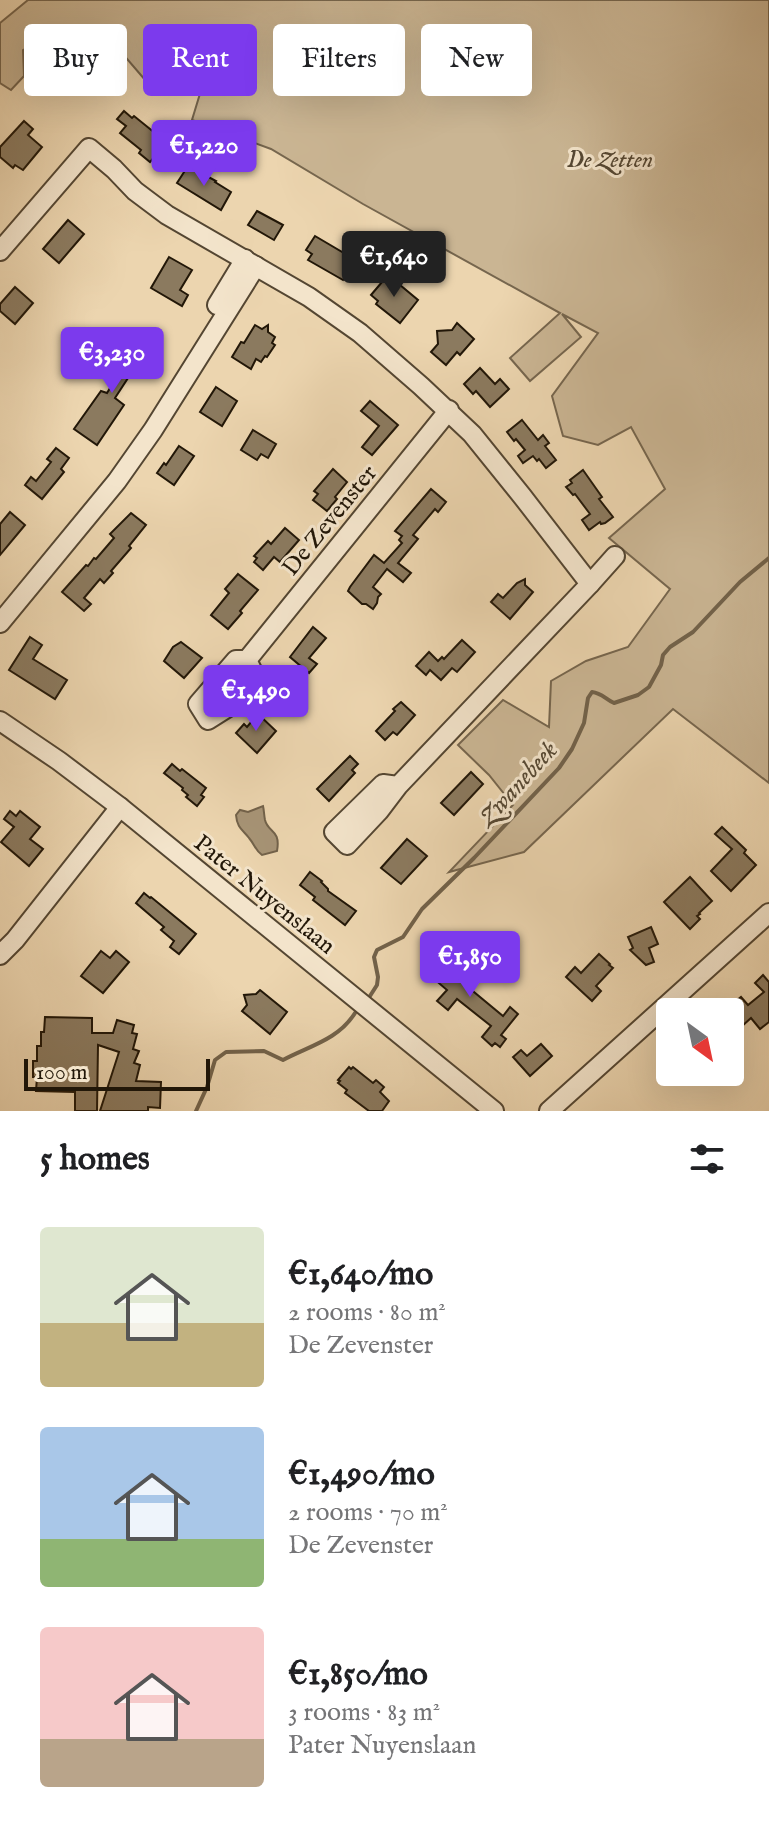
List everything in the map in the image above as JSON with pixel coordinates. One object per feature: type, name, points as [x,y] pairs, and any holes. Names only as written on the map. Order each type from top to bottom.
[{"type":"street","points":[[0,251],[89,148],[135,191],[167,215],[309,297],[360,333],[449,410],[472,434],[590,584]]},
{"type":"street","points":[[0,603],[34,570],[153,430],[182,375],[250,263]]},
{"type":"street","name":"De Zevenster","points":[[247,660],[449,410]]},
{"type":"street","points":[[398,786],[615,556]]},
{"type":"street","points":[[0,623],[34,570]]},
{"type":"street","name":"Pater Nuyenslaan","points":[[0,721],[120,807],[494,1111]]},
{"type":"street","points":[[0,955],[120,807]]},
{"type":"street","points":[[549,1111],[769,913]]},
{"type":"green space","name":"De Zetten","points":[[28,0],[769,0],[769,783],[673,709],[524,852],[449,872],[513,805],[489,775],[458,745],[503,700],[549,727],[551,681],[586,661],[628,647],[670,589],[609,538],[665,489],[631,427],[598,445],[563,436],[552,396],[598,333],[562,314],[581,337],[530,381],[510,358],[560,313],[363,204],[271,149],[192,120],[199,96],[257,96],[257,24],[143,24],[143,78],[127,59],[127,24],[24,24],[24,76],[11,90],[0,83],[0,23]]},
{"type":"shaded area","points":[[263,806],[265,820],[276,835],[278,844],[277,851],[262,855],[239,826],[236,815],[240,810],[248,812]]},
{"type":"building","points":[[124,111],[166,142],[150,162],[120,133],[126,126],[117,119]]},
{"type":"building","points":[[24,121],[33,129],[28,135],[42,147],[23,170],[15,165],[13,168],[0,157],[0,147]]},
{"type":"building","points":[[188,166],[231,192],[221,210],[177,183]]},
{"type":"building","points":[[257,211],[283,225],[274,240],[248,225]]},
{"type":"building","points":[[68,220],[84,234],[59,263],[43,249]]},
{"type":"building","points":[[315,236],[349,256],[356,245],[367,252],[358,267],[353,264],[343,280],[308,260],[312,254],[306,250]]},
{"type":"building","points":[[169,257],[192,270],[180,290],[188,295],[182,306],[151,288]]},
{"type":"building","points":[[388,275],[418,300],[400,323],[376,304],[378,301],[371,295]]},
{"type":"building","points":[[15,287],[33,303],[15,324],[0,311],[0,304]]},
{"type":"building","points":[[457,323],[474,339],[446,365],[431,352],[438,344],[437,331],[452,330]]},
{"type":"building","points":[[255,325],[262,329],[268,325],[268,332],[275,337],[272,343],[275,345],[261,362],[256,359],[251,369],[232,357]]},
{"type":"building","points":[[138,336],[153,345],[115,398],[124,405],[97,445],[74,429],[101,391],[107,393],[121,370],[117,368],[115,359],[119,355],[126,357]]},
{"type":"building","points":[[480,368],[495,384],[500,379],[509,389],[490,407],[476,391],[473,394],[464,384]]},
{"type":"building","points":[[216,387],[237,401],[222,426],[200,412]]},
{"type":"building","points":[[370,401],[398,425],[372,455],[362,447],[379,426],[361,411]]},
{"type":"building","points":[[522,420],[538,440],[543,435],[549,443],[545,446],[556,460],[546,468],[533,456],[523,463],[518,456],[525,450],[507,432]]},
{"type":"building","points":[[253,430],[276,444],[268,458],[261,454],[257,460],[241,450]]},
{"type":"building","points":[[179,446],[194,456],[174,485],[157,473]]},
{"type":"building","points":[[56,448],[69,458],[61,469],[64,472],[42,499],[25,485],[31,477],[36,481],[51,462],[47,459]]},
{"type":"building","points":[[333,469],[347,482],[327,511],[313,500],[318,494],[314,491]]},
{"type":"building","points":[[583,470],[613,517],[589,530],[582,520],[590,514],[566,487]]},
{"type":"building","points":[[431,489],[446,502],[438,512],[435,509],[413,535],[418,539],[398,563],[411,573],[403,582],[387,569],[373,587],[381,594],[373,609],[362,604],[348,591],[350,587],[374,555],[384,563],[402,543],[399,540],[402,536],[395,531]]},
{"type":"building","points":[[10,512],[25,525],[0,555],[0,524]]},
{"type":"building","points":[[131,513],[146,525],[111,571],[113,573],[104,583],[100,579],[84,598],[91,604],[84,611],[62,592],[86,565],[96,559],[114,538],[110,534]]},
{"type":"building","points":[[285,528],[299,540],[280,562],[274,557],[263,570],[254,562],[257,558],[254,556],[268,541],[271,544]]},
{"type":"building","points":[[238,574],[258,590],[228,629],[211,615],[229,593],[225,589]]},
{"type":"building","points":[[525,579],[525,585],[533,592],[510,619],[491,602],[498,594],[503,598]]},
{"type":"building","points":[[313,627],[326,638],[309,658],[317,664],[309,673],[290,657]]},
{"type":"building","points":[[30,637],[42,645],[33,659],[67,680],[55,699],[9,670]]},
{"type":"building","points":[[462,640],[475,652],[457,672],[452,668],[441,680],[430,670],[426,675],[416,666],[429,652],[438,661],[442,657],[444,659]]},
{"type":"building","points":[[181,642],[202,658],[184,678],[164,661],[173,647]]},
{"type":"building","points":[[401,702],[415,715],[397,735],[393,732],[385,740],[376,731]]},
{"type":"building","points":[[258,714],[276,731],[257,753],[236,733],[244,724],[247,727]]},
{"type":"building","points":[[350,756],[358,764],[352,770],[355,773],[329,801],[317,789]]},
{"type":"building","points":[[172,764],[206,788],[197,806],[186,797],[188,795],[183,788],[164,773]]},
{"type":"building","points":[[471,772],[483,784],[454,815],[441,803]]},
{"type":"building","points":[[10,811],[16,816],[20,811],[40,827],[30,839],[43,849],[29,866],[1,842],[14,827],[4,819]]},
{"type":"building","points":[[722,827],[746,850],[744,853],[756,865],[731,891],[711,871],[732,849],[715,834]]},
{"type":"building","points":[[407,839],[427,856],[401,884],[381,868]]},
{"type":"building","points":[[310,872],[322,881],[328,891],[356,911],[345,925],[313,900],[315,897],[300,885]]},
{"type":"building","points":[[690,877],[712,901],[699,913],[697,916],[700,919],[690,929],[664,902]]},
{"type":"building","points":[[144,893],[196,934],[179,954],[170,947],[174,941],[161,930],[164,927],[136,903]]},
{"type":"building","points":[[651,927],[658,944],[649,948],[654,962],[646,965],[630,950],[633,948],[628,937]]},
{"type":"building","points":[[101,951],[110,958],[116,951],[129,962],[103,993],[81,976]]},
{"type":"building","points":[[599,954],[613,968],[596,986],[601,991],[592,1001],[566,977],[575,967],[581,973]]},
{"type":"building","points":[[441,955],[474,979],[468,987],[503,1016],[510,1007],[518,1014],[501,1035],[506,1039],[500,1047],[495,1043],[492,1046],[482,1037],[491,1026],[457,999],[448,1010],[437,1001],[447,990],[426,972]]},
{"type":"building","points":[[763,975],[769,982],[769,1022],[760,1029],[751,1018],[744,1024],[744,1000],[748,1005],[764,992],[755,983]]},
{"type":"building","points":[[260,990],[287,1012],[270,1034],[242,1011],[247,1005],[244,995],[256,994]]},
{"type":"building","points":[[45,1017],[92,1018],[92,1033],[113,1033],[117,1020],[134,1025],[132,1033],[137,1034],[133,1049],[139,1051],[134,1063],[140,1065],[136,1081],[161,1082],[160,1108],[100,1111],[119,1052],[98,1045],[97,1111],[75,1111],[75,1092],[36,1091],[33,1061],[37,1061],[37,1046],[41,1046]]},
{"type":"building","points":[[541,1044],[552,1056],[530,1076],[513,1057],[521,1050],[527,1056]]},
{"type":"building","points":[[349,1067],[384,1087],[380,1092],[389,1101],[382,1111],[369,1111],[345,1093],[347,1090],[338,1080]]},
{"type":"waterway","name":"Zwanebeek","points":[[370,996],[377,985],[374,957],[377,950],[403,937],[422,909],[559,768],[584,723],[592,692],[614,703],[638,695],[649,687],[663,655],[670,647],[693,632],[740,582],[769,558]]},
{"type":"waterway","name":"Zwanebeek","points":[[196,1111],[215,1060],[226,1052],[264,1051],[283,1060],[332,1036],[355,1013]]}]
